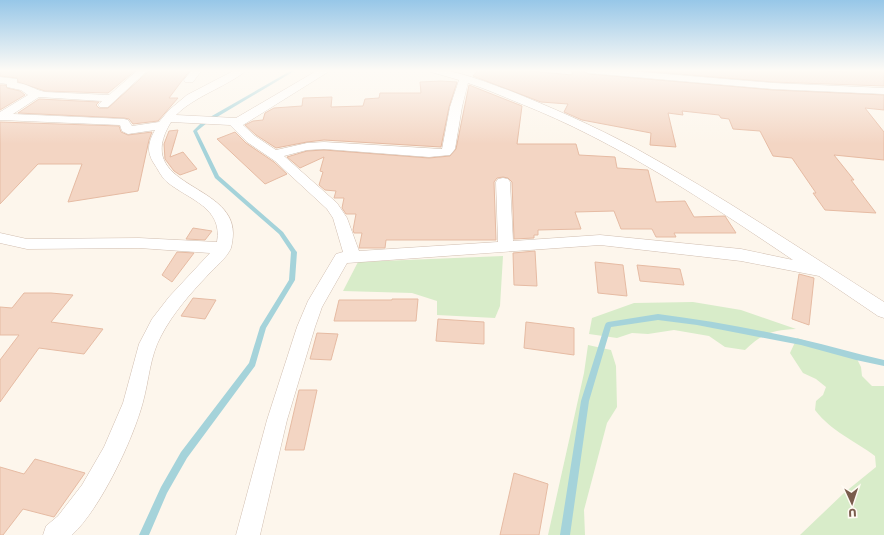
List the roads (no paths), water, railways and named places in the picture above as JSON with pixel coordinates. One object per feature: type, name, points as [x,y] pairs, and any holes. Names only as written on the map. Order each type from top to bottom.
[{"type":"street","points":[[0,117],[35,95]]},
{"type":"street","points":[[44,95],[111,98]]},
{"type":"street","points":[[87,120],[114,95]]},
{"type":"street","points":[[55,535],[65,526],[83,502],[109,458],[133,404],[147,348],[152,335],[173,305],[223,248],[225,230],[224,222],[220,215],[208,202],[171,179],[157,158],[154,146],[165,121],[175,110],[195,95]]},
{"type":"street","points":[[283,95],[236,125],[251,139],[274,155],[336,211],[353,258]]},
{"type":"street","points":[[274,155],[287,149],[336,146],[399,151],[446,152],[449,149],[460,95]]},
{"type":"street","points":[[509,95],[555,114],[629,150],[701,192],[821,271],[884,310]]},
{"type":"street","points":[[0,117],[124,122],[126,123],[126,129],[128,130],[165,121],[192,119],[239,122]]},
{"type":"street","points":[[503,182],[506,247]]},
{"type":"street","points":[[0,238],[27,244],[139,243],[223,248]]},
{"type":"street","points":[[248,535],[277,420],[306,327],[314,306],[342,258],[586,240],[741,255],[821,271]]},
{"type":"waterway","points":[[144,535],[164,490],[184,455],[252,364],[263,327],[292,280],[294,252],[281,233],[217,177],[195,131],[205,122],[251,95]]},
{"type":"waterway","points":[[565,535],[585,401],[608,325],[658,317],[697,322],[801,342],[884,363]]}]
